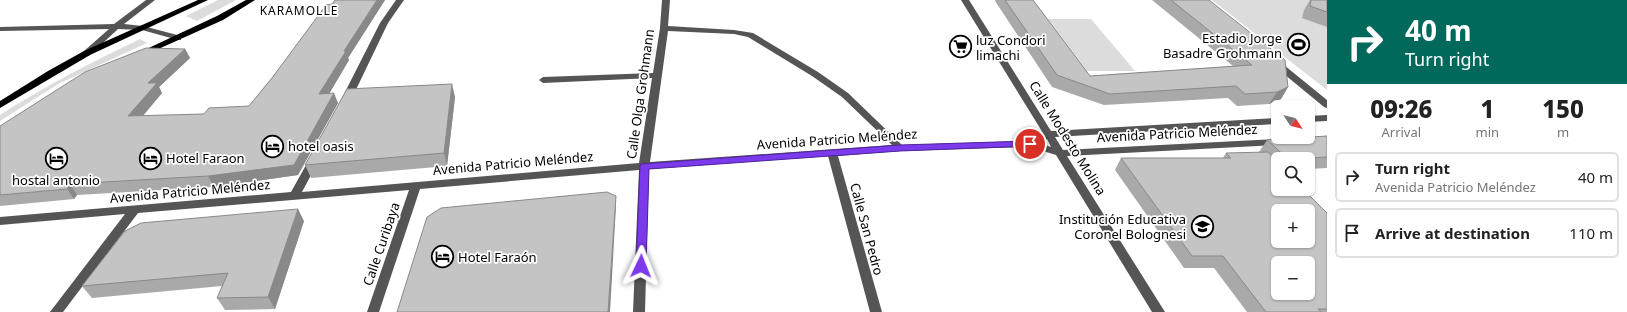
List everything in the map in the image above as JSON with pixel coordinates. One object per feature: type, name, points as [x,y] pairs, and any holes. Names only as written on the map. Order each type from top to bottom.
[{"type":"main road","points":[[0,106],[51,72],[204,0]]},
{"type":"main road","points":[[133,57],[220,18],[251,0]]},
{"type":"street","points":[[87,54],[116,26],[151,0]]},
{"type":"street","points":[[343,106],[384,23],[400,0]]},
{"type":"street","name":"Calle Olga Grohmann","points":[[639,312],[644,166],[664,28],[666,0]]},
{"type":"street","name":"Calle Modesto Molina","points":[[965,0],[1159,312]]},
{"type":"street","points":[[0,28],[116,26],[143,28],[178,38]]},
{"type":"street","points":[[664,28],[734,32],[750,36],[815,74],[845,95],[900,148]]},
{"type":"street","points":[[1267,55],[1327,105]]},
{"type":"street","points":[[543,80],[657,76]]},
{"type":"street","points":[[1315,119],[1327,118]]},
{"type":"street","name":"Avenida Patricio Meléndez","points":[[1030,144],[1049,134],[1271,120]]},
{"type":"street","name":"Avenida Patricio Meléndez","points":[[0,221],[644,166],[900,148],[1030,144],[1061,153],[1271,142]]},
{"type":"street","name":"Calle San Pedro","points":[[832,153],[876,312]]},
{"type":"street","points":[[294,196],[317,154]]},
{"type":"street","name":"Calle Curibaya","points":[[373,312],[416,185]]},
{"type":"street","points":[[56,312],[134,210]]},
{"type":"shaded area","points":[[218,0],[236,0],[197,21],[186,16]]},
{"type":"shaded area","name":"Estadio Jorge Basadre Grohmann","points":[[1212,0],[1327,0],[1327,90]]},
{"type":"shaded area","points":[[1048,19],[1091,19],[1135,71],[1087,71]]},
{"type":"shaded area","points":[[140,39],[147,43],[58,84],[0,121],[0,115],[51,84]]},
{"type":"building","points":[[335,0],[377,0],[344,51],[346,51],[319,94],[334,93],[294,165],[208,176],[70,184],[67,189],[0,195],[0,126],[85,72],[146,48],[185,49],[148,83],[157,83],[128,116],[204,114],[209,108],[249,106],[272,78],[326,5],[332,4]]},
{"type":"building","points":[[1005,0],[1033,0],[1090,76],[1252,65],[1171,0],[1209,0],[1285,60],[1288,87],[1277,92],[1245,94],[1236,86],[1110,94],[1057,75]]},
{"type":"building","points":[[1311,0],[1327,0],[1327,12],[1310,6]]},
{"type":"building","points":[[452,84],[444,153],[305,165],[347,89]]},
{"type":"building","points":[[1327,136],[1327,157],[1315,158],[1315,152],[1280,152],[1271,144],[1315,144],[1315,137]]},
{"type":"building","points":[[1268,152],[1271,155],[1271,196],[1310,196],[1327,213],[1327,309],[1318,309],[1321,312],[1266,312],[1223,256],[1192,256],[1121,158],[1231,158],[1226,153]]},
{"type":"building","points":[[607,192],[616,196],[608,312],[397,312],[427,217],[441,208]]},
{"type":"building","points":[[298,209],[268,297],[217,298],[228,273],[82,286],[125,231],[141,223]]},
{"type":"place","name":"Estadio Jorge Basadre Grohmann","points":[[1298,45]]},
{"type":"place","name":"luz Condori limachi","points":[[961,47]]},
{"type":"place","name":"hotel oasis","points":[[272,146]]},
{"type":"place","name":"hostal antonio","points":[[56,158]]},
{"type":"place","name":"Hotel Faraon","points":[[150,158]]},
{"type":"place","name":"Institución Educativa Coronel Bolognesi","points":[[1202,226]]},
{"type":"place","name":"Hotel Faraón","points":[[443,257]]},
{"type":"district","name":"KARAMOLLE","points":[[299,11]]},
{"type":"route","points":[[641,266],[644,166],[900,148],[1030,144]]}]
